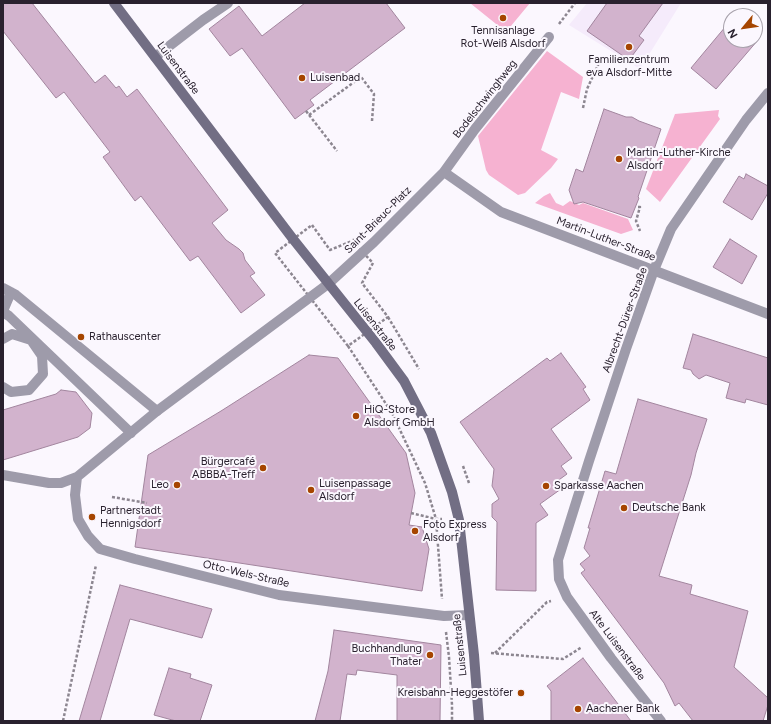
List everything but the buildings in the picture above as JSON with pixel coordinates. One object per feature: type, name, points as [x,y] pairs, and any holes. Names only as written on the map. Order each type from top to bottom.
[{"type":"main road","name":"Luisenstraße","points":[[114,3],[293,239],[376,343],[404,381],[431,433],[452,492],[459,520],[474,655],[479,721]]},
{"type":"street","points":[[155,56],[228,3]]},
{"type":"street","name":"Bodelschwinghweg","points":[[444,172],[476,128],[549,37]]},
{"type":"street","name":"Albrecht-Dürer-Straße","points":[[559,579],[558,560],[626,349],[654,270],[671,229],[746,120],[768,93]]},
{"type":"street","name":"Martin-Luther-Straße","points":[[444,172],[501,212],[768,314]]},
{"type":"street","name":"Saint-Brieuc-Platz","points":[[328,284],[374,242],[444,172]]},
{"type":"street","points":[[3,475],[49,483],[61,483],[77,477],[157,411],[328,284]]},
{"type":"street","points":[[131,432],[5,313],[7,290],[16,295],[157,411]]},
{"type":"street","points":[[3,339],[12,334],[31,340],[42,356],[43,374],[29,390],[11,392],[3,387]]},
{"type":"street","points":[[77,477],[75,495],[78,519],[88,536],[100,549]]},
{"type":"street","name":"Otto-Wels-Straße","points":[[100,549],[279,595],[444,616],[469,615]]},
{"type":"street","name":"Alte Luisenstraße","points":[[559,579],[567,597],[611,658],[661,721]]},
{"type":"path","points":[[549,37],[575,3]]},
{"type":"path","points":[[583,108],[587,90],[599,63],[603,58]]},
{"type":"path","points":[[309,115],[361,77],[374,94],[372,121]]},
{"type":"path","points":[[306,111],[336,151]]},
{"type":"path","points":[[638,207],[640,208],[636,221],[640,231]]},
{"type":"path","points":[[348,346],[392,413],[425,483],[436,519],[444,616],[450,657],[452,721]]},
{"type":"path","points":[[112,497],[147,503]]},
{"type":"path","points":[[412,513],[436,519],[459,520]]},
{"type":"path","points":[[63,721],[100,549]]},
{"type":"path","points":[[494,653],[547,602],[567,597]]},
{"type":"path","points":[[450,657],[494,653],[563,659],[578,649]]},
{"type":"shaded area","name":"Tennisanlage Rot-Weiß Alsdorf","points":[[470,3],[530,3],[506,32]]},
{"type":"shaded area","name":"Familienzentrum eva Alsdorf-Mitte","points":[[587,3],[681,3],[640,69],[569,25]]},
{"type":"shaded area","points":[[547,51],[583,77],[579,99],[561,92],[541,150],[558,159],[551,168],[525,193],[518,195],[489,175],[486,170],[478,136]]},
{"type":"shaded area","points":[[719,110],[718,116],[720,119],[660,202],[646,189],[675,114]]},
{"type":"shaded area","points":[[550,193],[556,203],[563,206],[570,201],[579,205],[583,203],[628,219],[633,230],[621,234],[535,203]]},
{"type":"place","name":"Tennisanlage Rot-Weiß Alsdorf","points":[[503,18]]},
{"type":"place","name":"Familienzentrum eva Alsdorf-Mitte","points":[[629,47]]},
{"type":"place","name":"Luisenbad","points":[[302,78]]},
{"type":"place","name":"Martin-Luther-Kirche Alsdorf","points":[[619,159]]},
{"type":"place","name":"Rathauscenter","points":[[81,337]]},
{"type":"place","name":"HiQ-Store Alsdorf GmbH","points":[[356,416]]},
{"type":"place","name":"Bürgercafé ABBBA-Treff","points":[[263,468]]},
{"type":"place","name":"Leo","points":[[177,485]]},
{"type":"place","name":"Sparkasse Aachen","points":[[546,486]]},
{"type":"place","name":"Luisenpassage Alsdorf","points":[[311,490]]},
{"type":"place","name":"Deutsche Bank","points":[[624,508]]},
{"type":"place","name":"Partnerstadt Hennigsdorf","points":[[92,517]]},
{"type":"place","name":"Foto Express Alsdorf","points":[[415,531]]},
{"type":"place","name":"Buchhandlung Thater","points":[[430,655]]},
{"type":"place","name":"Kreisbahn-Heggestöfer","points":[[521,693]]},
{"type":"place","name":"Aachener Bank","points":[[578,709]]}]
